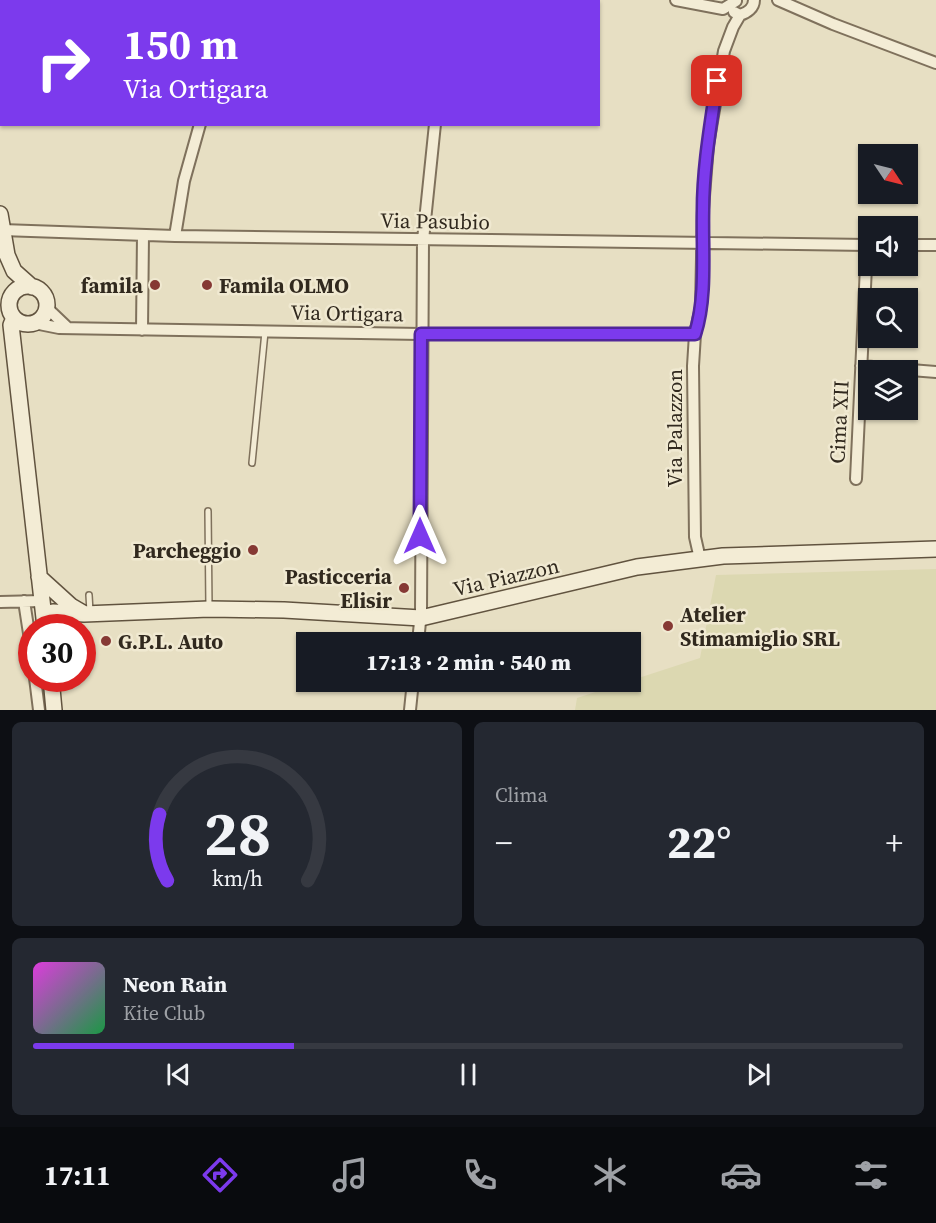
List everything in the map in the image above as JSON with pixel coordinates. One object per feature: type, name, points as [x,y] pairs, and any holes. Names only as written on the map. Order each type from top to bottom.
[{"type":"street","points":[[676,0],[723,9],[736,1]]},
{"type":"street","name":"Via Palazzon","points":[[700,559],[695,537],[693,366],[695,334],[700,308],[703,209],[708,145],[717,81],[724,51],[740,15],[752,7],[754,0]]},
{"type":"street","points":[[778,0],[833,24],[936,63]]},
{"type":"street","points":[[736,1],[732,9],[735,14],[740,15]]},
{"type":"street","points":[[175,236],[184,182],[199,126]]},
{"type":"street","points":[[419,632],[423,240],[435,126]]},
{"type":"street","points":[[0,214],[7,251],[14,271],[32,287],[42,292],[47,303],[42,318],[34,323],[24,324],[14,318],[9,308],[11,298],[7,284],[7,251]]},
{"type":"street","name":"Via Pasubio","points":[[2,230],[175,236],[858,245]]},
{"type":"street","points":[[142,330],[143,235]]},
{"type":"street","points":[[918,245],[936,245]]},
{"type":"street","name":"Cima XII","points":[[861,360],[866,276]]},
{"type":"street","points":[[11,298],[19,289],[32,287]]},
{"type":"street","points":[[46,308],[68,328]]},
{"type":"street","points":[[14,318],[11,325],[44,614]]},
{"type":"street","points":[[16,367],[22,343],[34,323]]},
{"type":"street","name":"Via Ortigara","points":[[34,323],[68,328],[142,330],[421,334],[695,334]]},
{"type":"street","name":"Cima XII","points":[[918,371],[936,372]]},
{"type":"street","name":"Cima XII","points":[[856,479],[859,420]]},
{"type":"street","name":"Via Piazzon","points":[[96,617],[209,609],[284,610],[420,618],[637,567],[734,555],[936,549]]},
{"type":"street","points":[[39,577],[71,606],[76,614]]},
{"type":"street","points":[[0,602],[24,601],[44,614]]},
{"type":"street","points":[[24,601],[26,614]]},
{"type":"street","points":[[37,692],[39,710]]},
{"type":"street","points":[[52,692],[54,710]]},
{"type":"street","points":[[410,710],[412,692]]},
{"type":"lane","points":[[252,463],[265,332]]},
{"type":"lane","points":[[208,511],[209,609]]},
{"type":"lane","points":[[81,614],[89,596]]},
{"type":"shaded area","points":[[936,569],[936,710],[575,710],[577,698],[595,692],[641,692],[641,677],[700,658],[716,575]]},
{"type":"place","name":"famila","points":[[155,285]]},
{"type":"place","name":"Famila OLMO","points":[[207,285]]},
{"type":"place","name":"Parcheggio","points":[[253,550]]},
{"type":"place","name":"Pasticceria Elisir","points":[[404,588]]},
{"type":"place","name":"Atelier Stimamiglio SRL","points":[[668,626]]},
{"type":"place","name":"G.P.L. Auto","points":[[106,641]]},
{"type":"route","points":[[420,536],[421,334],[695,334],[699,323],[708,145],[717,81]]}]
